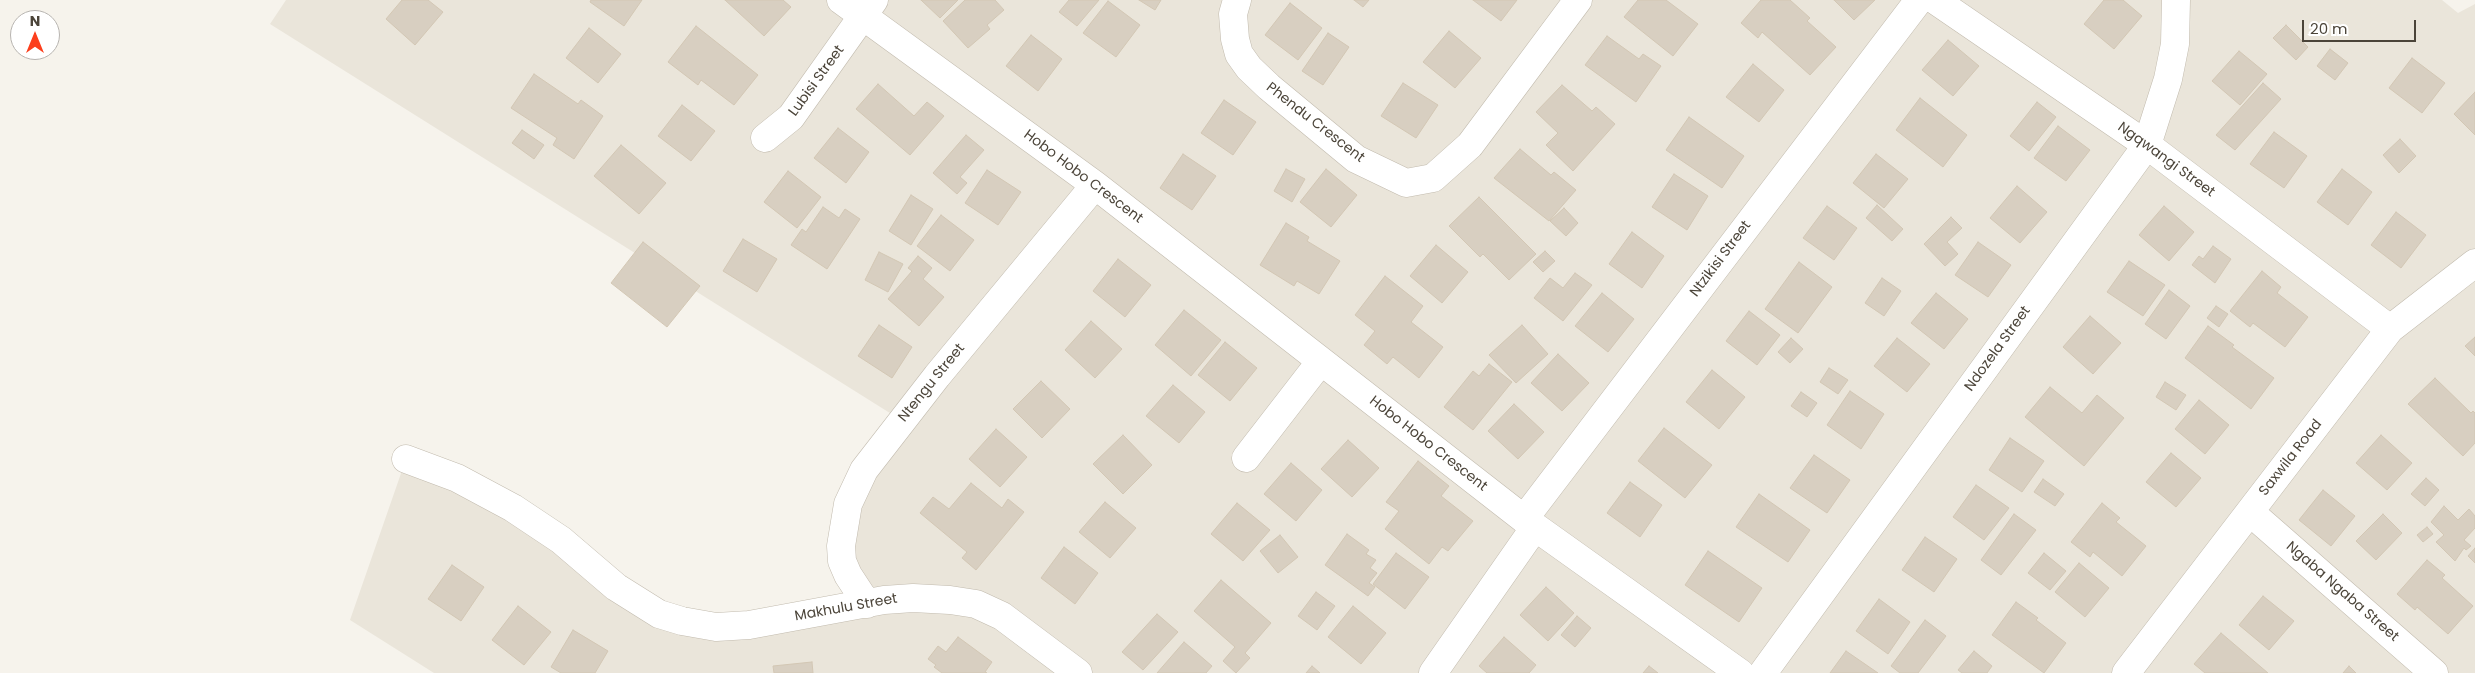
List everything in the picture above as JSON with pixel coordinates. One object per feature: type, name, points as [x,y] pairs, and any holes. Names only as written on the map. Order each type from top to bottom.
[{"type":"street","name":"Hobo Hobo Crescent","points":[[841,0],[868,8],[1530,523],[1740,673]]},
{"type":"street","name":"Phendu Crescent","points":[[1237,0],[1233,14],[1235,39],[1240,54],[1249,68],[1268,87],[1356,159],[1406,183],[1433,178],[1470,145],[1578,0]]},
{"type":"street","name":"Ntzikisi Street","points":[[1530,523],[1918,0]]},
{"type":"street","name":"Ngqwangi Street","points":[[1935,0],[2147,145],[2390,329]]},
{"type":"street","name":"Ndozela Street","points":[[1762,673],[2147,145],[2168,79],[2175,44],[2176,0]]},
{"type":"street","name":"Lubisi Street","points":[[765,138],[791,118],[868,8]]},
{"type":"street","name":"Ntengu Street","points":[[867,604],[848,575],[842,561],[841,546],[848,504],[864,470],[936,376],[1095,185]]},
{"type":"street","name":"Saxwila Road","points":[[2126,673],[2390,329],[2475,263]]},
{"type":"street","points":[[1246,458],[1321,361]]},
{"type":"street","name":"Makhulu Street","points":[[406,459],[457,478],[512,508],[561,540],[616,587],[660,614],[682,622],[716,626],[749,625],[884,600],[913,598],[976,604],[1002,616],[1078,673]]},
{"type":"street","name":"Ngaba Ngaba Street","points":[[2250,512],[2434,673]]},
{"type":"street","points":[[1433,673],[1530,523]]},
{"type":"shaded area","points":[[286,0],[2442,0],[2458,13],[2475,4],[2475,673],[434,673],[350,620],[406,459],[682,621],[867,604],[841,546],[901,420],[270,24]]},
{"type":"building","points":[[402,0],[428,0],[443,12],[415,45],[386,19]]},
{"type":"building","points":[[591,0],[642,0],[624,26],[590,2]]},
{"type":"building","points":[[725,0],[783,0],[791,7],[764,36]]},
{"type":"building","points":[[921,0],[958,0],[940,18]]},
{"type":"building","points":[[965,0],[995,0],[1004,10],[987,25],[990,29],[968,48],[943,21]]},
{"type":"building","points":[[1069,0],[1099,0],[1077,26],[1059,12]]},
{"type":"building","points":[[1139,0],[1161,0],[1155,10]]},
{"type":"building","points":[[1354,0],[1369,0],[1363,7]]},
{"type":"building","points":[[1473,0],[1517,0],[1501,21]]},
{"type":"building","points":[[1638,0],[1666,0],[1698,24],[1673,56],[1624,17]]},
{"type":"building","points":[[1761,0],[1790,0],[1810,18],[1807,21],[1836,47],[1810,75],[1762,32],[1758,38],[1741,23]]},
{"type":"building","points":[[1834,0],[1875,0],[1854,20]]},
{"type":"building","points":[[2104,0],[2123,0],[2142,16],[2114,49],[2084,24]]},
{"type":"building","points":[[1108,1],[1140,25],[1116,57],[1083,33]]},
{"type":"building","points":[[1290,3],[1322,28],[1298,60],[1265,35]]},
{"type":"building","points":[[2286,25],[2308,47],[2296,60],[2273,38]]},
{"type":"building","points":[[696,26],[758,75],[734,105],[701,80],[698,85],[668,62]]},
{"type":"building","points":[[589,28],[621,54],[598,83],[566,58]]},
{"type":"building","points":[[1449,31],[1481,58],[1455,88],[1423,62]]},
{"type":"building","points":[[1328,33],[1349,47],[1323,85],[1302,71]]},
{"type":"building","points":[[1031,35],[1062,59],[1038,91],[1006,66]]},
{"type":"building","points":[[1607,36],[1639,59],[1643,54],[1661,66],[1636,102],[1585,65]]},
{"type":"building","points":[[1948,40],[1979,66],[1953,96],[1922,70]]},
{"type":"building","points":[[2330,49],[2348,63],[2335,80],[2317,66]]},
{"type":"building","points":[[2239,51],[2267,74],[2240,105],[2212,81]]},
{"type":"building","points":[[2412,58],[2445,83],[2422,113],[2389,88]]},
{"type":"building","points":[[1753,64],[1784,90],[1759,122],[1726,97]]},
{"type":"building","points":[[534,74],[578,104],[581,100],[603,116],[574,159],[553,145],[557,138],[511,108]]},
{"type":"building","points":[[1403,83],[1438,105],[1416,138],[1381,116]]},
{"type":"building","points":[[2263,83],[2281,99],[2235,150],[2216,135]]},
{"type":"building","points":[[878,84],[914,116],[927,102],[944,116],[910,155],[856,109]]},
{"type":"building","points":[[1562,85],[1592,111],[1596,107],[1615,124],[1573,171],[1546,145],[1558,133],[1536,112]]},
{"type":"building","points":[[2475,92],[2475,135],[2454,114]]},
{"type":"building","points":[[1920,98],[1967,135],[1943,167],[1896,130]]},
{"type":"building","points":[[1224,100],[1256,122],[1233,155],[1201,133]]},
{"type":"building","points":[[2037,102],[2056,117],[2029,151],[2010,136]]},
{"type":"building","points":[[682,105],[715,131],[691,161],[658,136]]},
{"type":"building","points":[[1689,117],[1744,156],[1722,188],[1666,150]]},
{"type":"building","points":[[2058,126],[2090,150],[2066,181],[2034,158]]},
{"type":"building","points":[[838,128],[869,152],[846,183],[814,158]]},
{"type":"building","points":[[522,130],[544,145],[534,159],[512,143]]},
{"type":"building","points":[[2274,132],[2307,156],[2284,188],[2250,164]]},
{"type":"building","points":[[966,135],[984,150],[960,177],[967,183],[957,194],[933,173]]},
{"type":"building","points":[[2400,139],[2416,156],[2399,173],[2383,155]]},
{"type":"building","points":[[621,145],[666,183],[639,214],[594,176]]},
{"type":"building","points":[[1520,149],[1551,175],[1554,172],[1576,190],[1549,221],[1494,178]]},
{"type":"building","points":[[1183,154],[1216,176],[1192,210],[1160,188]]},
{"type":"building","points":[[1876,154],[1908,179],[1884,208],[1853,183]]},
{"type":"building","points":[[1286,169],[1305,179],[1292,202],[1274,191]]},
{"type":"building","points":[[1326,169],[1357,195],[1331,227],[1300,202]]},
{"type":"building","points":[[2342,169],[2372,192],[2348,225],[2317,202]]},
{"type":"building","points":[[987,170],[1021,192],[998,225],[965,203]]},
{"type":"building","points":[[788,171],[821,197],[797,228],[764,202]]},
{"type":"building","points":[[1674,174],[1708,196],[1687,230],[1652,207]]},
{"type":"building","points":[[2017,186],[2047,212],[2020,243],[1990,218]]},
{"type":"building","points":[[911,195],[933,209],[911,245],[889,231]]},
{"type":"building","points":[[1479,197],[1536,254],[1509,280],[1483,254],[1480,257],[1449,226]]},
{"type":"building","points":[[1877,205],[1903,229],[1892,241],[1866,218]]},
{"type":"building","points":[[1827,206],[1857,228],[1834,260],[1803,238]]},
{"type":"building","points":[[2164,206],[2194,232],[2169,261],[2139,235]]},
{"type":"building","points":[[823,207],[839,218],[845,209],[860,219],[827,269],[791,245],[802,229],[806,232]]},
{"type":"building","points":[[1564,208],[1578,223],[1566,236],[1550,221]]},
{"type":"building","points":[[2396,212],[2426,235],[2401,268],[2371,245]]},
{"type":"building","points":[[941,215],[974,240],[950,271],[917,246]]},
{"type":"building","points":[[1951,217],[1962,228],[1947,242],[1958,254],[1945,266],[1924,244]]},
{"type":"building","points":[[1286,223],[1309,237],[1307,241],[1340,261],[1319,294],[1297,281],[1294,286],[1260,265]]},
{"type":"building","points":[[1632,232],[1664,256],[1642,288],[1609,264]]},
{"type":"building","points":[[743,239],[777,259],[757,292],[723,271]]},
{"type":"building","points":[[643,242],[700,286],[667,327],[611,283]]},
{"type":"building","points":[[1978,242],[2011,265],[1988,297],[1955,275]]},
{"type":"building","points":[[1436,245],[1468,272],[1442,303],[1410,276]]},
{"type":"building","points":[[2213,246],[2231,259],[2215,283],[2192,265],[2199,256],[2203,259]]},
{"type":"building","points":[[1545,251],[1555,261],[1543,272],[1533,262]]},
{"type":"building","points":[[879,252],[903,264],[888,292],[865,280]]},
{"type":"building","points":[[918,256],[932,268],[923,279],[944,297],[919,326],[888,299],[912,271],[908,268]]},
{"type":"building","points":[[1118,259],[1151,285],[1125,317],[1093,291]]},
{"type":"building","points":[[2129,261],[2165,285],[2143,316],[2107,292]]},
{"type":"building","points":[[1799,262],[1832,287],[1798,333],[1765,309]]},
{"type":"building","points":[[2262,271],[2281,287],[2277,293],[2308,317],[2285,347],[2253,323],[2250,327],[2230,311]]},
{"type":"building","points":[[1575,273],[1592,285],[1563,321],[1534,298],[1550,278],[1563,288]]},
{"type":"building","points":[[1385,276],[1423,306],[1411,322],[1443,347],[1419,378],[1393,357],[1387,364],[1364,345],[1375,331],[1355,315]]},
{"type":"building","points":[[1882,278],[1901,291],[1884,316],[1865,303]]},
{"type":"building","points":[[2169,290],[2190,306],[2166,339],[2145,324]]},
{"type":"building","points":[[1602,293],[1634,319],[1608,352],[1575,326]]},
{"type":"building","points":[[1936,293],[1968,319],[1944,349],[1911,323]]},
{"type":"building","points":[[2216,306],[2228,314],[2219,327],[2207,318]]},
{"type":"building","points":[[1184,310],[1221,340],[1191,376],[1155,345]]},
{"type":"building","points":[[1749,311],[1780,335],[1757,365],[1726,341]]},
{"type":"building","points":[[2090,316],[2121,343],[2093,374],[2063,347]]},
{"type":"building","points":[[1091,321],[1122,349],[1095,378],[1065,350]]},
{"type":"building","points":[[879,325],[912,347],[892,378],[858,356]]},
{"type":"building","points":[[1522,325],[1548,354],[1516,383],[1489,355]]},
{"type":"building","points":[[2208,326],[2234,345],[2232,347],[2274,378],[2251,409],[2185,358]]},
{"type":"building","points":[[2475,337],[2475,356],[2465,346]]},
{"type":"building","points":[[1791,338],[1803,349],[1790,363],[1778,352]]},
{"type":"building","points":[[1897,338],[1930,364],[1907,392],[1874,366]]},
{"type":"building","points":[[1225,342],[1257,368],[1230,401],[1198,375]]},
{"type":"building","points":[[1558,354],[1589,383],[1562,411],[1531,383]]},
{"type":"building","points":[[1489,364],[1512,382],[1473,430],[1444,407],[1473,371],[1479,376]]},
{"type":"building","points":[[1829,368],[1848,380],[1838,394],[1820,382]]},
{"type":"building","points":[[1712,370],[1745,397],[1719,429],[1686,402]]},
{"type":"building","points":[[2435,378],[2471,413],[2473,411],[2475,413],[2475,443],[2463,456],[2408,404]]},
{"type":"building","points":[[1041,381],[1070,409],[1042,438],[1013,409]]},
{"type":"building","points":[[2165,382],[2186,395],[2176,410],[2156,397]]},
{"type":"building","points":[[1173,385],[1205,412],[1179,443],[1146,416]]},
{"type":"building","points":[[2050,387],[2082,413],[2097,395],[2124,418],[2084,466],[2025,417]]},
{"type":"building","points":[[1850,391],[1884,414],[1861,449],[1827,425]]},
{"type":"building","points":[[1801,392],[1817,403],[1807,417],[1791,406]]},
{"type":"building","points":[[2199,400],[2229,425],[2205,454],[2175,429]]},
{"type":"building","points":[[1514,404],[1544,432],[1518,459],[1488,431]]},
{"type":"building","points":[[1664,428],[1712,465],[1685,498],[1638,461]]},
{"type":"building","points":[[996,429],[1027,457],[1000,487],[969,459]]},
{"type":"building","points":[[1123,435],[1152,465],[1123,494],[1093,464]]},
{"type":"building","points":[[2381,435],[2412,463],[2387,490],[2356,463]]},
{"type":"building","points":[[2010,438],[2044,461],[2022,492],[1989,470]]},
{"type":"building","points":[[1348,440],[1379,468],[1352,497],[1321,469]]},
{"type":"building","points":[[2171,453],[2201,478],[2176,507],[2146,482]]},
{"type":"building","points":[[1814,455],[1850,480],[1827,513],[1790,488]]},
{"type":"building","points":[[1418,461],[1449,486],[1441,496],[1473,521],[1448,551],[1442,547],[1429,564],[1385,529],[1399,511],[1386,502]]},
{"type":"building","points":[[1291,463],[1322,490],[1296,521],[1264,494]]},
{"type":"building","points":[[2426,478],[2439,490],[2425,506],[2411,494]]},
{"type":"building","points":[[2043,479],[2064,494],[2055,506],[2034,492]]},
{"type":"building","points":[[1630,482],[1662,505],[1640,537],[1607,513]]},
{"type":"building","points":[[971,483],[1002,508],[1008,499],[1024,512],[976,570],[962,558],[967,552],[920,513],[933,497],[949,509]]},
{"type":"building","points":[[1976,485],[2009,508],[1984,540],[1953,517]]},
{"type":"building","points":[[2323,490],[2355,516],[2331,546],[2299,520]]},
{"type":"building","points":[[1759,494],[1810,530],[1788,562],[1736,527]]},
{"type":"building","points":[[1105,502],[1136,528],[1110,558],[1079,532]]},
{"type":"building","points":[[1237,503],[1270,530],[1243,561],[1211,534]]},
{"type":"building","points":[[2102,503],[2120,518],[2116,522],[2146,546],[2122,576],[2093,552],[2090,557],[2071,542]]},
{"type":"building","points":[[2444,506],[2458,520],[2469,509],[2475,516],[2475,528],[2464,540],[2471,546],[2466,550],[2464,548],[2455,561],[2436,542],[2444,535],[2431,522]]},
{"type":"building","points":[[2014,514],[2036,530],[2001,575],[1981,560]]},
{"type":"building","points":[[2383,514],[2402,533],[2376,560],[2356,541]]},
{"type":"building","points":[[2427,527],[2433,534],[2423,542],[2417,535]]},
{"type":"building","points":[[1347,534],[1369,550],[1366,554],[1376,560],[1370,568],[1377,573],[1369,583],[1375,587],[1368,596],[1325,565]]},
{"type":"building","points":[[1280,535],[1298,557],[1278,573],[1260,551]]},
{"type":"building","points":[[1925,537],[1957,559],[1934,592],[1902,570]]},
{"type":"building","points":[[1064,547],[1098,573],[1075,604],[1041,578]]},
{"type":"building","points":[[2475,548],[2475,563],[2468,556]]},
{"type":"building","points":[[1708,551],[1762,588],[1739,622],[1685,585]]},
{"type":"building","points":[[1396,553],[1429,577],[1405,609],[1373,584]]},
{"type":"building","points":[[2044,553],[2066,571],[2050,590],[2028,573]]},
{"type":"building","points":[[2427,560],[2445,575],[2442,578],[2473,606],[2448,634],[2417,607],[2415,610],[2397,594]]},
{"type":"building","points":[[2079,563],[2109,588],[2085,617],[2055,592]]},
{"type":"building","points":[[452,565],[484,587],[461,621],[428,599]]},
{"type":"building","points":[[1221,580],[1271,623],[1245,653],[1250,658],[1236,673],[1223,661],[1235,647],[1194,611]]},
{"type":"building","points":[[1546,587],[1574,613],[1548,641],[1520,615]]},
{"type":"building","points":[[1316,592],[1335,606],[1317,630],[1298,616]]},
{"type":"building","points":[[2263,596],[2294,621],[2269,650],[2239,625]]},
{"type":"building","points":[[1879,599],[1910,622],[1888,654],[1856,631]]},
{"type":"building","points":[[2016,602],[2038,618],[2036,620],[2066,643],[2044,673],[1992,635]]},
{"type":"building","points":[[518,606],[551,632],[524,665],[492,640]]},
{"type":"building","points":[[1353,606],[1386,633],[1361,664],[1328,637]]},
{"type":"building","points":[[1157,614],[1178,632],[1143,670],[1122,652]]},
{"type":"building","points":[[1577,616],[1591,628],[1575,647],[1561,635]]},
{"type":"building","points":[[1925,620],[1946,636],[1918,673],[1900,673],[1891,666]]},
{"type":"building","points":[[573,630],[608,651],[595,673],[561,673],[551,667]]},
{"type":"building","points":[[2221,633],[2268,673],[2205,673],[2194,664]]},
{"type":"building","points":[[958,637],[992,662],[985,672],[987,673],[942,673],[934,667],[936,665],[928,659],[938,646],[946,652]]},
{"type":"building","points":[[1504,637],[1536,665],[1529,673],[1487,673],[1479,666]]},
{"type":"building","points":[[1184,642],[1212,666],[1206,673],[1157,673]]},
{"type":"building","points":[[1846,651],[1878,673],[1830,673]]},
{"type":"building","points":[[1974,651],[1992,666],[1987,673],[1962,673],[1958,670]]},
{"type":"building","points":[[812,662],[813,673],[774,673],[773,666]]},
{"type":"building","points":[[1312,666],[1320,673],[1306,673]]},
{"type":"building","points":[[1649,666],[1658,673],[1643,673]]},
{"type":"building","points":[[2349,666],[2356,673],[2343,673]]}]
